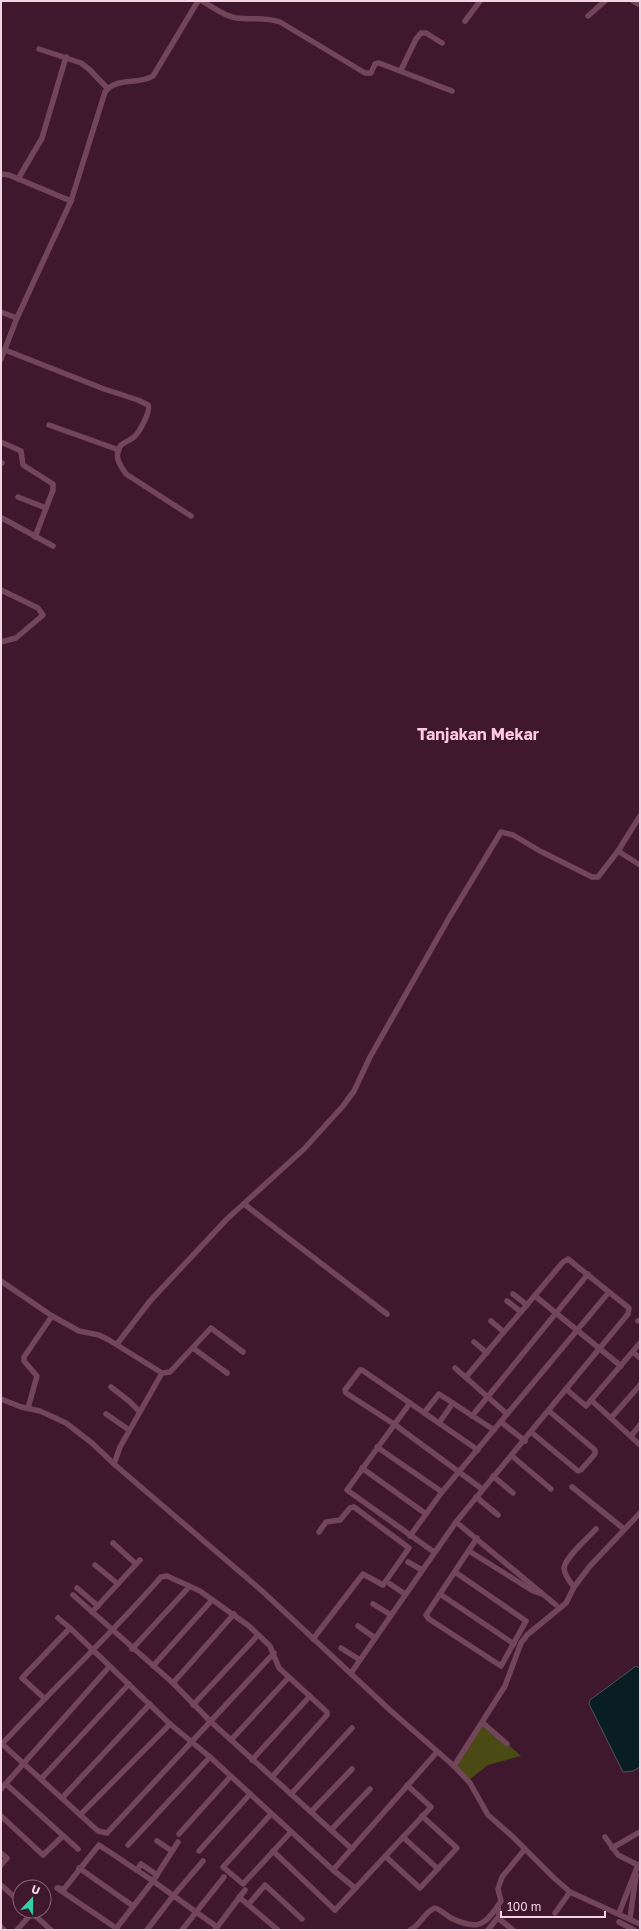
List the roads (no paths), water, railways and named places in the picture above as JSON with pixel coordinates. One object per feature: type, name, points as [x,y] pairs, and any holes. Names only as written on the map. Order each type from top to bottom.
[{"type":"street","points":[[1,359],[17,318],[70,201],[108,89],[114,84],[145,79],[153,76],[198,1]]},
{"type":"street","points":[[202,1],[235,18],[265,18],[280,22],[365,73],[371,74],[377,63],[401,70],[452,91]]},
{"type":"street","points":[[465,21],[480,1]]},
{"type":"street","points":[[588,16],[605,1]]},
{"type":"street","points":[[401,70],[416,39],[421,33],[426,33],[442,43]]},
{"type":"street","points":[[39,49],[66,57],[86,66],[108,89]]},
{"type":"street","points":[[18,179],[42,138],[66,57]]},
{"type":"street","points":[[1,174],[18,179],[70,201]]},
{"type":"street","points":[[1,312],[17,318]]},
{"type":"street","points":[[5,350],[148,405],[149,410],[135,436],[121,445],[117,455],[119,464],[126,474],[191,516]]},
{"type":"street","points":[[49,425],[119,450]]},
{"type":"street","points":[[1,442],[21,451],[23,465],[53,484],[35,537]]},
{"type":"street","points":[[18,497],[46,508]]},
{"type":"street","points":[[2,518],[53,546]]},
{"type":"street","points":[[1,590],[38,608],[43,615],[16,638],[1,642]]},
{"type":"street","points":[[117,1344],[140,1311],[244,1204],[304,1149],[343,1106],[354,1091],[370,1058],[449,918],[501,832],[513,835],[540,851],[595,877],[602,874],[640,816]]},
{"type":"street","points":[[618,851],[640,865]]},
{"type":"street","points":[[244,1204],[387,1314]]},
{"type":"street","points":[[351,1673],[456,1522],[600,1348],[629,1312],[629,1308],[570,1259],[565,1260],[466,1377]]},
{"type":"street","points":[[472,1416],[588,1274]]},
{"type":"street","points":[[1,1281],[52,1316],[79,1331],[99,1335],[117,1344],[162,1373],[170,1372],[211,1328],[243,1352]]},
{"type":"street","points":[[410,1536],[459,1471],[609,1292]]},
{"type":"street","points":[[513,1294],[527,1305]]},
{"type":"street","points":[[535,1296],[621,1366]]},
{"type":"street","points":[[507,1301],[521,1312]]},
{"type":"street","points":[[28,1408],[37,1376],[24,1362],[24,1357],[52,1316]]},
{"type":"street","points":[[490,1321],[504,1332]]},
{"type":"street","points":[[474,1342],[487,1352]]},
{"type":"street","points":[[566,1390],[586,1406],[640,1343]]},
{"type":"street","points":[[193,1348],[227,1373]]},
{"type":"street","points":[[632,1352],[640,1358]]},
{"type":"street","points":[[455,1368],[507,1414]]},
{"type":"street","points":[[478,1450],[363,1371],[360,1370],[344,1392],[394,1424],[482,1489]]},
{"type":"street","points":[[114,1464],[120,1447],[139,1411],[162,1373]]},
{"type":"street","points":[[611,1418],[640,1384]]},
{"type":"street","points":[[111,1387],[139,1411]]},
{"type":"street","points":[[424,1413],[439,1394],[494,1430]]},
{"type":"street","points":[[1,1399],[40,1411],[66,1423],[92,1443],[114,1464],[261,1590],[454,1766],[470,1783],[488,1815],[538,1864],[570,1892],[630,1918],[640,1924]]},
{"type":"street","points":[[592,1400],[639,1444]]},
{"type":"street","points":[[410,1403],[347,1490],[434,1552]]},
{"type":"street","points":[[439,1423],[453,1403]]},
{"type":"street","points":[[531,1432],[578,1471],[595,1454],[596,1451],[594,1448],[549,1411]]},
{"type":"street","points":[[106,1414],[129,1430]]},
{"type":"street","points":[[501,1422],[524,1441]]},
{"type":"street","points":[[631,1436],[640,1425]]},
{"type":"street","points":[[377,1447],[442,1492]]},
{"type":"street","points":[[512,1456],[551,1488]]},
{"type":"street","points":[[362,1468],[426,1514]]},
{"type":"street","points":[[494,1476],[513,1493]]},
{"type":"street","points":[[572,1487],[624,1529]]},
{"type":"street","points":[[476,1497],[498,1515]]},
{"type":"street","points":[[313,1639],[363,1574],[384,1585],[409,1548],[354,1507],[350,1508],[340,1520],[326,1522],[319,1532]]},
{"type":"street","points":[[454,1766],[484,1723],[505,1686],[526,1635],[566,1603],[574,1587],[590,1566],[640,1513]]},
{"type":"street","points":[[456,1522],[556,1605]]},
{"type":"street","points":[[574,1587],[565,1572],[564,1567],[575,1550],[596,1529]]},
{"type":"street","points":[[455,1572],[526,1621],[503,1664],[497,1666],[429,1620],[426,1616],[477,1538]]},
{"type":"street","points":[[92,1612],[138,1562],[113,1543]]},
{"type":"street","points":[[469,1551],[532,1591],[545,1595]]},
{"type":"street","points":[[408,1562],[422,1570]]},
{"type":"street","points":[[95,1565],[118,1584]]},
{"type":"street","points":[[272,1777],[327,1715],[325,1710],[279,1668],[274,1653],[258,1635],[234,1614],[200,1591],[167,1576],[161,1577],[1,1744],[25,1763],[40,1779],[98,1831],[107,1832],[274,1653]]},
{"type":"street","points":[[390,1584],[405,1594]]},
{"type":"street","points":[[132,1649],[189,1587]]},
{"type":"street","points":[[77,1588],[98,1606]]},
{"type":"street","points":[[440,1594],[514,1644]]},
{"type":"street","points":[[73,1595],[132,1649],[173,1683],[193,1705],[252,1760],[352,1849]]},
{"type":"street","points":[[153,1666],[212,1600]]},
{"type":"street","points":[[373,1604],[391,1615]]},
{"type":"street","points":[[173,1683],[234,1614]]},
{"type":"street","points":[[58,1618],[93,1649],[109,1667],[129,1684],[170,1724],[210,1757],[271,1814],[355,1888]]},
{"type":"street","points":[[358,1626],[375,1638]]},
{"type":"street","points":[[44,1698],[22,1678],[70,1628]]},
{"type":"street","points":[[193,1705],[258,1635]]},
{"type":"street","points":[[341,1648],[360,1660]]},
{"type":"street","points":[[1,1789],[109,1667]]},
{"type":"street","points":[[231,1740],[289,1677]]},
{"type":"street","points":[[40,1779],[129,1684]]},
{"type":"street","points":[[252,1760],[310,1696]]},
{"type":"street","points":[[62,1798],[150,1704]]},
{"type":"street","points":[[484,1723],[507,1744]]},
{"type":"street","points":[[80,1815],[170,1724]]},
{"type":"street","points":[[291,1794],[352,1728]]},
{"type":"street","points":[[333,1870],[437,1752]]},
{"type":"street","points":[[128,1845],[210,1757]]},
{"type":"street","points":[[311,1812],[352,1769]]},
{"type":"street","points":[[179,1834],[231,1776]]},
{"type":"street","points":[[6,1784],[78,1849]]},
{"type":"street","points":[[273,1851],[335,1910],[431,1807],[407,1785]]},
{"type":"street","points":[[331,1830],[370,1789]]},
{"type":"street","points":[[199,1851],[250,1794]]},
{"type":"street","points":[[271,1814],[223,1867],[243,1884],[291,1832]]},
{"type":"street","points":[[1,1816],[43,1855],[63,1836]]},
{"type":"street","points":[[385,1856],[420,1888],[438,1869],[457,1848],[422,1816]]},
{"type":"street","points":[[612,1848],[640,1832]]},
{"type":"street","points":[[403,1837],[438,1869]]},
{"type":"street","points":[[605,1837],[612,1848],[624,1858],[639,1865]]},
{"type":"street","points":[[157,1841],[172,1851]]},
{"type":"street","points":[[178,1842],[153,1881],[116,1929],[57,1888],[64,1889],[79,1868],[99,1845],[153,1881],[216,1929],[245,1890]]},
{"type":"street","points":[[410,1930],[418,1926],[430,1911],[435,1908],[465,1926],[477,1928],[484,1923],[501,1902],[498,1889],[502,1876],[525,1850]]},
{"type":"street","points":[[1,1853],[7,1858],[1,1865]]},
{"type":"street","points":[[147,1930],[173,1896],[203,1861]]},
{"type":"street","points":[[137,1870],[142,1864],[157,1875]]},
{"type":"street","points":[[619,1914],[639,1865]]},
{"type":"street","points":[[630,1918],[639,1865]]},
{"type":"street","points":[[79,1868],[133,1906]]},
{"type":"street","points":[[182,1930],[224,1877]]},
{"type":"street","points":[[1,1885],[12,1895]]},
{"type":"street","points":[[248,1905],[265,1886],[302,1919]]},
{"type":"street","points":[[555,1913],[570,1892]]},
{"type":"street","points":[[239,1897],[278,1930]]},
{"type":"street","points":[[488,1930],[498,1918],[498,1906]]},
{"type":"street","points":[[498,1918],[513,1930]]},
{"type":"street","points":[[17,1930],[26,1919]]},
{"type":"street","points":[[39,1919],[51,1930]]},
{"type":"street","points":[[620,1922],[634,1930]]},
{"type":"street","points":[[1,1927],[4,1930]]},
{"type":"water","points":[[636,1666],[640,1668],[640,1767],[633,1771],[623,1772],[589,1704],[590,1700]]},
{"type":"district","name":"Tanjakan Mekar","points":[[478,734]]}]
